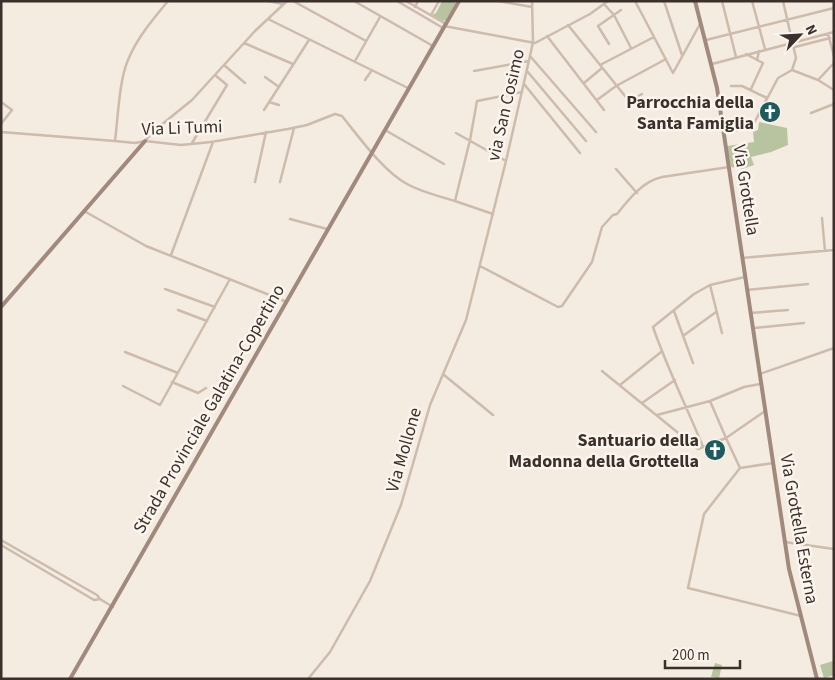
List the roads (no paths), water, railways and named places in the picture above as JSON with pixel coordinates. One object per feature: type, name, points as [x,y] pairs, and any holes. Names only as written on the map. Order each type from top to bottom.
[{"type":"street","points":[[115,142],[128,60],[150,22],[168,1]]},
{"type":"street","points":[[268,1],[283,4]]},
{"type":"street","points":[[1,306],[155,130],[192,100],[244,43],[287,1]]},
{"type":"street","points":[[293,1],[366,41]]},
{"type":"street","points":[[354,1],[433,46]]},
{"type":"street","points":[[397,1],[444,26],[532,42],[590,14],[608,1]]},
{"type":"street","points":[[406,1],[444,26]]},
{"type":"street","points":[[415,7],[418,1]]},
{"type":"street","points":[[431,16],[439,1]]},
{"type":"street","name":"Strada Provinciale Galatina-Copertino","points":[[70,679],[459,1]]},
{"type":"street","points":[[498,1],[532,7]]},
{"type":"street","name":"via San Cosimo","points":[[493,214],[530,56],[532,1]]},
{"type":"street","points":[[635,1],[672,73],[701,21]]},
{"type":"street","points":[[664,1],[682,55]]},
{"type":"street","name":"Via Grottella","points":[[695,1],[712,64],[724,133],[760,384]]},
{"type":"street","points":[[722,1],[736,57]]},
{"type":"street","points":[[752,1],[765,49]]},
{"type":"street","points":[[724,133],[752,127],[778,78],[792,70],[796,58],[795,47],[784,1]]},
{"type":"street","points":[[604,4],[614,15],[631,48]]},
{"type":"street","points":[[706,40],[834,8]]},
{"type":"street","points":[[609,44],[598,26],[621,10]]},
{"type":"street","points":[[355,61],[380,17]]},
{"type":"street","points":[[268,19],[408,88]]},
{"type":"street","points":[[568,25],[629,101],[642,94]]},
{"type":"street","points":[[712,64],[834,32]]},
{"type":"street","points":[[828,34],[834,56]]},
{"type":"street","points":[[547,36],[604,110]]},
{"type":"street","points":[[584,83],[601,66],[654,37]]},
{"type":"street","points":[[795,47],[830,38]]},
{"type":"street","points":[[264,110],[309,40]]},
{"type":"street","points":[[244,43],[294,64]]},
{"type":"street","points":[[757,60],[759,51]]},
{"type":"street","points":[[746,54],[763,63],[751,89]]},
{"type":"street","points":[[530,56],[596,132]]},
{"type":"street","points":[[597,100],[616,86],[666,59]]},
{"type":"street","points":[[474,71],[529,61]]},
{"type":"street","points":[[818,80],[834,64]]},
{"type":"street","points":[[224,65],[245,83]]},
{"type":"street","points":[[365,80],[372,70]]},
{"type":"street","points":[[527,70],[586,141]]},
{"type":"street","points":[[792,70],[818,80],[834,90]]},
{"type":"street","points":[[192,143],[227,85],[215,75]]},
{"type":"street","points":[[265,77],[279,87]]},
{"type":"street","points":[[524,84],[580,153]]},
{"type":"street","points":[[731,86],[742,86],[768,98]]},
{"type":"street","points":[[454,201],[470,140],[477,101],[522,92]]},
{"type":"street","points":[[1,102],[12,110],[1,124]]},
{"type":"street","points":[[269,102],[278,105]]},
{"type":"street","points":[[811,113],[834,104]]},
{"type":"street","name":"Via Li Tumi","points":[[1,132],[115,142],[135,143],[145,141],[181,145],[213,142],[294,128],[339,114],[372,153]]},
{"type":"street","points":[[280,182],[294,128]]},
{"type":"street","points":[[385,130],[444,164]]},
{"type":"street","points":[[255,182],[266,132]]},
{"type":"street","points":[[456,133],[506,161]]},
{"type":"street","points":[[171,255],[213,142]]},
{"type":"street","points":[[372,153],[408,185],[493,214]]},
{"type":"street","points":[[480,266],[558,307],[562,306],[592,262],[602,227],[613,214],[617,214],[652,179],[729,167]]},
{"type":"street","points":[[616,169],[637,193]]},
{"type":"street","points":[[84,211],[146,246],[286,302]]},
{"type":"street","name":"Via Mollone","points":[[308,679],[330,652],[370,581],[401,505],[430,405],[466,320],[493,214]]},
{"type":"street","points":[[822,218],[825,251]]},
{"type":"street","points":[[290,219],[329,229]]},
{"type":"street","points":[[742,258],[834,250]]},
{"type":"street","points":[[703,447],[687,407],[661,352],[653,326],[694,294],[710,285],[745,277]]},
{"type":"street","points":[[123,386],[160,405],[230,279]]},
{"type":"street","points":[[747,290],[808,284]]},
{"type":"street","points":[[710,285],[722,333]]},
{"type":"street","points":[[165,289],[214,307]]},
{"type":"street","points":[[178,310],[207,321]]},
{"type":"street","points":[[750,313],[788,310]]},
{"type":"street","points":[[674,311],[693,363]]},
{"type":"street","points":[[683,336],[716,312]]},
{"type":"street","points":[[752,328],[804,323]]},
{"type":"street","points":[[759,374],[834,348]]},
{"type":"street","points":[[125,352],[178,373]]},
{"type":"street","points":[[620,385],[661,352]]},
{"type":"street","points":[[602,371],[698,449],[726,438],[765,411]]},
{"type":"street","points":[[444,374],[493,414]]},
{"type":"street","points":[[642,403],[675,380]]},
{"type":"street","points":[[172,382],[198,393],[206,388]]},
{"type":"street","points":[[657,414],[710,401],[744,387],[760,384]]},
{"type":"street","name":"Via Grottella Esterna","points":[[760,384],[789,569],[817,679]]},
{"type":"street","points":[[710,401],[740,468]]},
{"type":"street","points":[[773,463],[740,468],[704,514],[688,588],[801,616]]},
{"type":"street","points":[[1,540],[97,595],[100,600]]},
{"type":"street","points":[[785,542],[834,549]]},
{"type":"street","points":[[1,545],[94,600],[100,600],[113,607]]},
{"type":"place","name":"Parrocchia della Santa Famiglia","points":[[770,112]]},
{"type":"place","name":"Santuario della Madonna della Grottella","points":[[715,450]]}]
